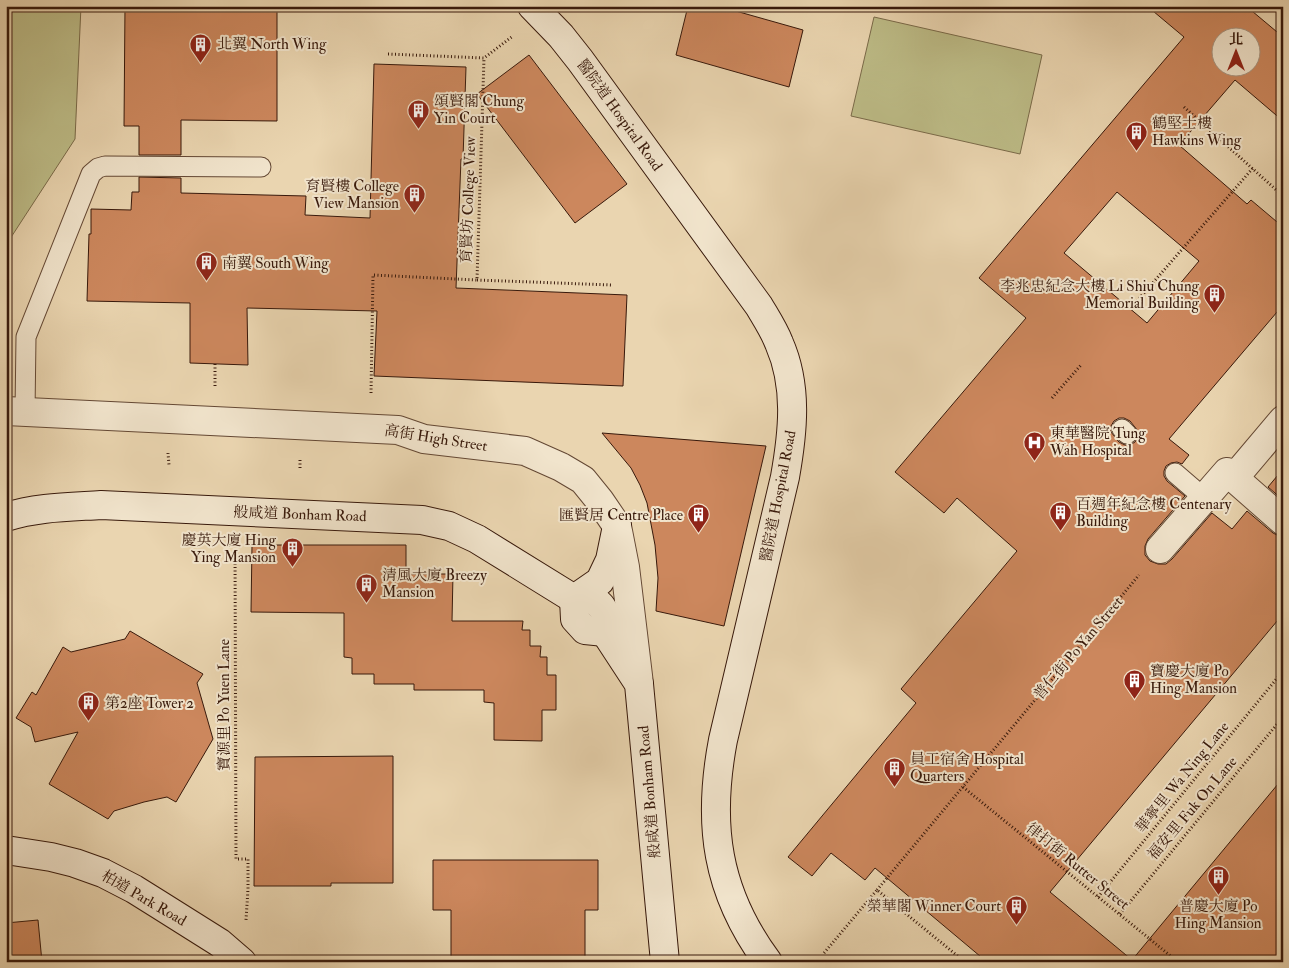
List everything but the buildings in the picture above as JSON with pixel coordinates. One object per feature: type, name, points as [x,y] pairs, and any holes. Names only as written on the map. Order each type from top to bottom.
[{"type":"street","name":"醫院道 Hospital Road","points":[[532,6],[561,36],[580,60],[759,306],[771,325],[786,360],[792,395],[792,433],[789,454],[723,740],[715,796],[718,844],[726,881],[739,915],[751,938],[768,962]]},
{"type":"street","name":"高街 High Street","points":[[16,411],[398,430],[424,439],[525,451],[561,467],[583,480],[617,526],[625,567],[639,684]]},
{"type":"street","points":[[1234,478],[1283,420]]},
{"type":"street","points":[[1160,549],[1227,472],[1283,521]]},
{"type":"street","name":"般咸道 Bonham Road","points":[[6,517],[59,507],[101,505],[422,520],[449,526],[477,539],[574,599],[595,600],[606,614],[605,632],[639,684],[665,962]]},
{"type":"street","points":[[574,599],[600,581],[610,560],[617,526]]},
{"type":"street","name":"柏道 Park Road","points":[[6,850],[51,857],[103,873],[220,943],[242,962]]},
{"type":"lane","points":[[16,411],[26,336],[91,174],[98,168],[105,166],[260,167]]},
{"type":"lane","points":[[1175,473],[1204,498]]},
{"type":"path","points":[[388,54],[484,58],[514,35]]},
{"type":"path","name":"育賢坊 College View","points":[[371,382],[373,275],[477,280],[484,58]]},
{"type":"path","points":[[1184,107],[1283,196]]},
{"type":"path","points":[[1130,309],[1253,168]]},
{"type":"path","points":[[477,280],[612,286]]},
{"type":"path","points":[[216,364],[216,388]]},
{"type":"path","points":[[1052,398],[1081,365]]},
{"type":"path","points":[[169,458],[169,465]]},
{"type":"path","points":[[300,461],[300,469]]},
{"type":"path","name":"普仁街 Po Yan Street","points":[[824,953],[1160,549]]},
{"type":"path","name":"寶源里 Po Yuen Lane","points":[[236,550],[236,859],[248,859],[246,927]]},
{"type":"path","name":"華寧里 Wa Ning Lane","points":[[1098,897],[1283,671]]},
{"type":"path","name":"福安里 Fuk On Lane","points":[[1120,914],[1283,717]]},
{"type":"path","name":"律打街 Rutter Street","points":[[963,787],[1178,962]]},
{"type":"path","points":[[877,890],[965,962]]},
{"type":"shaded area","points":[[6,6],[81,6],[75,139],[6,245]]},
{"type":"shaded area","points":[[874,17],[1042,55],[1020,154],[851,116]]},
{"type":"place","name":"北翼 North Wing","points":[[201,63]]},
{"type":"place","name":"頌賢閣 Chung Yin Court","points":[[418,129]]},
{"type":"place","name":"鶴堅士樓 Hawkins Wing","points":[[1136,151]]},
{"type":"place","name":"育賢樓 College View Mansion","points":[[415,214]]},
{"type":"place","name":"南翼 South Wing","points":[[206,282]]},
{"type":"place","name":"李兆忠紀念大樓 Li Shiu Chung Memorial Building","points":[[1215,314]]},
{"type":"place","name":"東華醫院 Tung Wah Hospital","points":[[1034,461]]},
{"type":"place","name":"百週年紀念樓 Centenary Building","points":[[1060,532]]},
{"type":"place","name":"匯賢居 Centre Place","points":[[699,534]]},
{"type":"place","name":"慶英大廈 Hing Ying Mansion","points":[[292,568]]},
{"type":"place","name":"清風大廈 Breezy Mansion","points":[[366,603]]},
{"type":"place","name":"寶慶大廈 Po Hing Mansion","points":[[1134,699]]},
{"type":"place","name":"第2座 Tower 2","points":[[89,722]]},
{"type":"place","name":"員工宿舍 Hospital Quarters","points":[[894,787]]},
{"type":"place","name":"普慶大廈 Po Hing Mansion","points":[[1218,896]]},
{"type":"place","name":"榮華閣 Winner Court","points":[[1017,925]]}]
